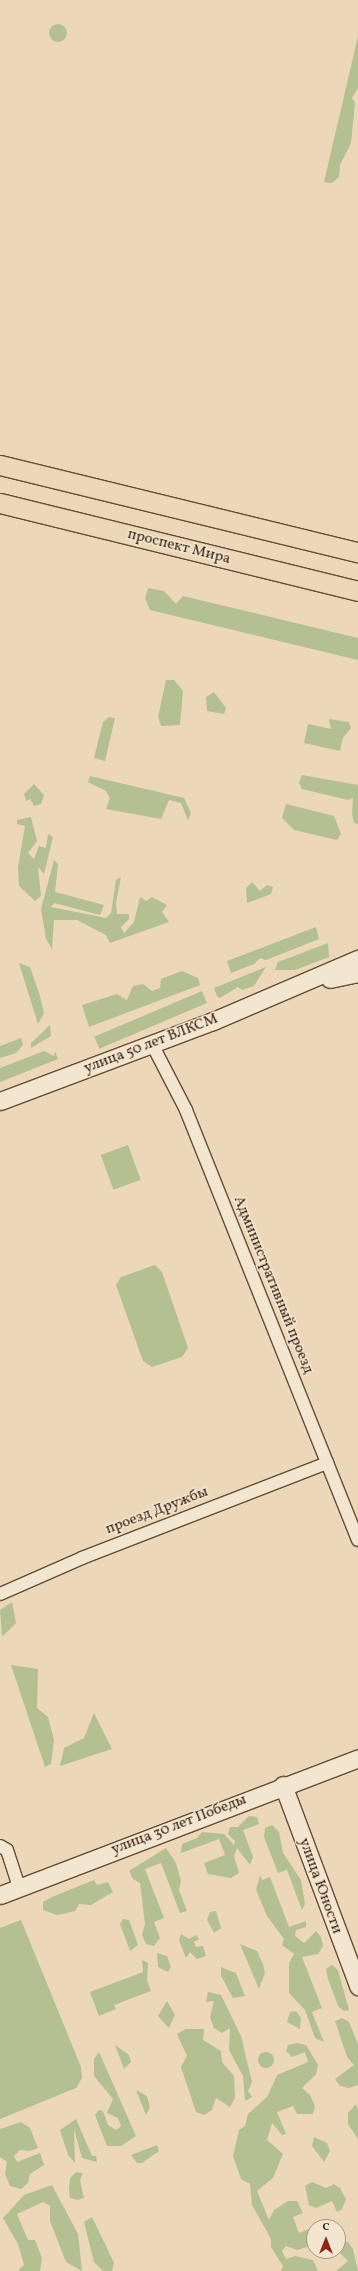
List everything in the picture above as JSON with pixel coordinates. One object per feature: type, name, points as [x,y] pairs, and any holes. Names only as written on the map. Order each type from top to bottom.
[{"type":"main road","points":[[0,465],[358,552]]},
{"type":"main road","name":"проспект Мира","points":[[0,503],[358,591]]},
{"type":"main road","name":"улица 50 лет ВЛКСМ","points":[[0,1101],[152,1044],[302,985],[358,959]]},
{"type":"main road","name":"улица 50 лет ВЛКСМ","points":[[302,985],[358,973]]},
{"type":"main road","name":"улица 30 лет Победы","points":[[0,1895],[283,1785],[358,1758]]},
{"type":"main road","name":"улица Юности","points":[[283,1785],[358,1986]]},
{"type":"street","name":"Административный проезд","points":[[152,1044],[186,1110],[358,1540]]},
{"type":"street","name":"проезд Дружбы","points":[[0,1594],[82,1558],[327,1463]]},
{"type":"street","points":[[0,1846],[7,1850],[19,1888]]},
{"type":"green space","points":[[58,24],[64,27],[67,33],[64,39],[58,42],[52,39],[49,33],[52,27]]},
{"type":"green space","points":[[358,36],[358,88],[352,98],[355,103],[351,143],[340,165],[339,177],[332,183],[324,182]]},
{"type":"green space","points":[[148,588],[164,591],[176,604],[183,596],[358,638],[358,660],[150,610],[145,598]]},
{"type":"green space","points":[[166,680],[174,680],[183,691],[180,725],[161,726],[158,717]]},
{"type":"green space","points":[[214,692],[226,708],[224,714],[207,711],[206,697]]},
{"type":"green space","points":[[109,717],[115,718],[105,761],[94,758],[103,722]]},
{"type":"green space","points":[[329,719],[349,722],[351,728],[343,738],[340,751],[304,743],[308,724],[331,729]]},
{"type":"green space","points":[[302,775],[358,785],[358,824],[354,823],[352,814],[353,798],[348,800],[302,789],[299,783]]},
{"type":"green space","points":[[90,776],[184,798],[191,813],[188,820],[181,803],[169,800],[161,819],[106,809],[110,798],[106,791],[88,782]]},
{"type":"green space","points":[[34,784],[44,795],[41,804],[34,806],[30,799],[26,801],[24,794]]},
{"type":"green space","points":[[286,804],[334,816],[341,834],[337,840],[294,830],[282,818]]},
{"type":"green space","points":[[31,817],[37,841],[28,853],[34,859],[39,846],[46,848],[48,834],[53,837],[44,874],[38,867],[41,896],[35,901],[19,886],[18,867],[25,826],[17,824],[17,820]]},
{"type":"green space","points":[[54,860],[58,864],[55,892],[104,905],[100,915],[54,903],[51,907],[106,918],[111,913],[116,880],[121,877],[116,903],[117,914],[129,914],[129,919],[121,927],[124,933],[134,922],[140,897],[146,901],[152,897],[167,905],[162,912],[169,922],[110,943],[106,935],[77,920],[54,920],[52,949],[46,939],[41,909]]},
{"type":"green space","points":[[252,882],[260,891],[267,885],[273,887],[271,894],[247,903],[246,888]]},
{"type":"green space","points":[[316,927],[319,939],[266,960],[260,958],[254,964],[231,973],[227,961]]},
{"type":"green space","points":[[328,943],[329,957],[295,970],[275,970],[278,962]]},
{"type":"green space","points":[[19,963],[30,967],[40,996],[44,1013],[38,1024]]},
{"type":"green space","points":[[266,967],[254,986],[242,990],[238,987],[220,998],[217,996],[214,988]]},
{"type":"green space","points":[[182,971],[198,978],[200,985],[89,1027],[82,1005],[117,994],[127,1000],[133,986],[143,984],[152,991],[160,988],[161,979]]},
{"type":"green space","points":[[202,991],[207,1003],[99,1049],[94,1037]]},
{"type":"green space","points":[[50,1025],[51,1036],[31,1048],[31,1043]]},
{"type":"green space","points":[[21,1038],[23,1045],[16,1053],[0,1058],[0,1046]]},
{"type":"green space","points":[[44,1051],[54,1056],[55,1051],[58,1059],[0,1082],[0,1068]]},
{"type":"green space","points":[[128,1145],[141,1180],[113,1190],[101,1155]]},
{"type":"green space","points":[[155,1265],[162,1272],[188,1348],[182,1357],[152,1367],[143,1361],[116,1285],[121,1277]]},
{"type":"green space","points":[[12,1602],[16,1623],[2,1637],[0,1610]]},
{"type":"green space","points":[[11,1665],[38,1669],[37,1708],[48,1717],[54,1740],[51,1764],[45,1767]]},
{"type":"green space","points":[[94,1713],[112,1749],[60,1766],[64,1748],[84,1738]]},
{"type":"green space","points":[[249,1816],[257,1817],[259,1824],[243,1830],[253,1857],[250,1865],[237,1848],[234,1856],[239,1873],[231,1878],[208,1874],[204,1863],[225,1855],[219,1839],[181,1853],[182,1844],[197,1838],[202,1832],[224,1834],[234,1845],[235,1841],[228,1834],[230,1827],[238,1827]]},
{"type":"green space","points":[[272,1825],[279,1832],[283,1853],[301,1880],[305,1904],[302,1910],[287,1870],[278,1873],[264,1837],[265,1828]]},
{"type":"green space","points":[[166,1848],[176,1863],[181,1881],[179,1890],[187,1911],[180,1913],[161,1863],[145,1869],[164,1918],[154,1922],[160,1938],[154,1946],[146,1944],[142,1935],[145,1924],[140,1883],[133,1879],[129,1871]]},
{"type":"green space","points":[[260,1875],[262,1880],[270,1877],[289,1927],[306,1921],[306,1927],[296,1930],[295,1936],[304,1943],[316,1931],[321,1937],[323,1946],[318,1954],[302,1957],[322,2008],[312,2012],[324,2042],[315,2038],[305,2010],[289,1993],[289,1963],[294,1954],[282,1945],[284,1939],[267,1916],[256,1890]]},
{"type":"green space","points":[[94,1880],[97,1885],[108,1882],[113,1892],[91,1905],[79,1904],[75,1911],[57,1915],[43,1910],[43,1902]]},
{"type":"green space","points":[[216,1911],[221,1928],[214,1933],[207,1920],[210,1912]]},
{"type":"green space","points":[[123,1919],[129,1920],[138,1945],[130,1951],[120,1924]]},
{"type":"green space","points":[[21,1920],[81,2067],[82,2078],[76,2088],[0,2119],[0,1928]]},
{"type":"green space","points":[[181,1934],[189,1939],[196,1935],[199,1939],[194,1942],[196,1947],[203,1946],[206,1956],[197,1959],[190,1952],[186,1958],[179,1940]]},
{"type":"green space","points":[[240,1944],[257,1951],[263,1964],[265,1973],[259,1989]]},
{"type":"green space","points":[[157,1953],[167,1956],[171,1967],[168,1972],[158,1967]]},
{"type":"green space","points":[[142,1960],[148,1963],[147,1980],[151,1991],[114,2005],[116,2009],[99,2016],[90,1992],[143,1972]]},
{"type":"green space","points":[[332,1965],[338,1970],[349,2010],[344,2011],[338,2006],[326,1969]]},
{"type":"green space","points":[[221,1967],[236,1973],[245,1996],[233,1998],[221,1976]]},
{"type":"green space","points":[[208,1992],[221,1995],[241,2036],[252,2082],[248,2091],[252,2097],[245,2101],[243,2076],[229,2050],[230,2028],[222,2033],[214,2028],[210,2017],[214,2001],[206,2002]]},
{"type":"green space","points":[[167,2001],[175,2015],[169,2028],[158,2016]]},
{"type":"green space","points":[[296,2011],[301,2018],[300,2029],[287,2022],[290,2012]]},
{"type":"green space","points":[[342,2018],[349,2022],[358,2044],[358,2085],[349,2088],[340,2086],[335,2079],[354,2065],[347,2057],[335,2021]]},
{"type":"green space","points":[[186,2029],[204,2029],[203,2040],[221,2051],[222,2062],[234,2076],[235,2098],[230,2107],[216,2098],[212,2110],[204,2115],[196,2112],[181,2067],[187,2056],[177,2034]]},
{"type":"green space","points":[[297,2043],[306,2045],[318,2065],[316,2074],[302,2088],[310,2095],[315,2106],[313,2114],[297,2114],[293,2106],[277,2112],[286,2134],[282,2135],[272,2123],[267,2140],[283,2154],[273,2178],[257,2191],[269,2220],[274,2210],[288,2201],[297,2201],[303,2213],[293,2217],[299,2233],[306,2230],[306,2247],[297,2250],[286,2246],[282,2251],[286,2259],[295,2256],[313,2260],[318,2271],[281,2271],[283,2266],[271,2247],[271,2239],[252,2205],[250,2184],[241,2179],[233,2156],[239,2130],[245,2126],[248,2114],[267,2097],[277,2075],[308,2062],[305,2052],[292,2057],[286,2051],[288,2045]]},
{"type":"green space","points":[[115,2045],[129,2055],[131,2062],[124,2069]]},
{"type":"green space","points":[[99,2052],[136,2136],[121,2146],[107,2146],[95,2115],[99,2110],[103,2111],[108,2125],[116,2130],[121,2126],[118,2118],[107,2113],[113,2099],[94,2076],[94,2059]]},
{"type":"green space","points":[[263,2052],[269,2052],[274,2057],[272,2066],[269,2068],[263,2068],[258,2063],[258,2057]]},
{"type":"green space","points":[[136,2090],[147,2096],[150,2107],[146,2115]]},
{"type":"green space","points":[[356,2104],[358,2110],[358,2139],[348,2124],[348,2113]]},
{"type":"green space","points":[[76,2119],[92,2156],[96,2156],[97,2162],[82,2158],[74,2129],[75,2163],[68,2155],[60,2130]]},
{"type":"green space","points":[[21,2122],[30,2128],[38,2148],[30,2151],[20,2150],[14,2156],[17,2162],[40,2153],[44,2165],[30,2174],[28,2183],[21,2189],[10,2186],[5,2174],[7,2162],[0,2157],[0,2129]]},
{"type":"green space","points":[[314,2137],[327,2143],[330,2151],[324,2162],[312,2146]]},
{"type":"green space","points":[[157,2145],[159,2151],[142,2163],[137,2163],[131,2155]]},
{"type":"green space","points":[[76,2172],[83,2173],[80,2180],[84,2198],[78,2200],[70,2198],[69,2189],[70,2178]]},
{"type":"green space","points":[[312,2182],[326,2188],[334,2184],[340,2188],[346,2199],[342,2209],[337,2212],[332,2201],[316,2208],[309,2205],[305,2186]]},
{"type":"green space","points":[[52,2185],[78,2234],[82,2271],[66,2262],[50,2221],[50,2206],[43,2202],[17,2214],[28,2240],[35,2240],[42,2258],[40,2271],[18,2271],[24,2265],[18,2244],[3,2218],[24,2195]]},
{"type":"green space","points":[[92,2217],[114,2263],[112,2271],[103,2271],[94,2262],[84,2222]]},
{"type":"green space","points":[[346,2242],[353,2249],[358,2271],[336,2271],[348,2261],[346,2259]]}]
